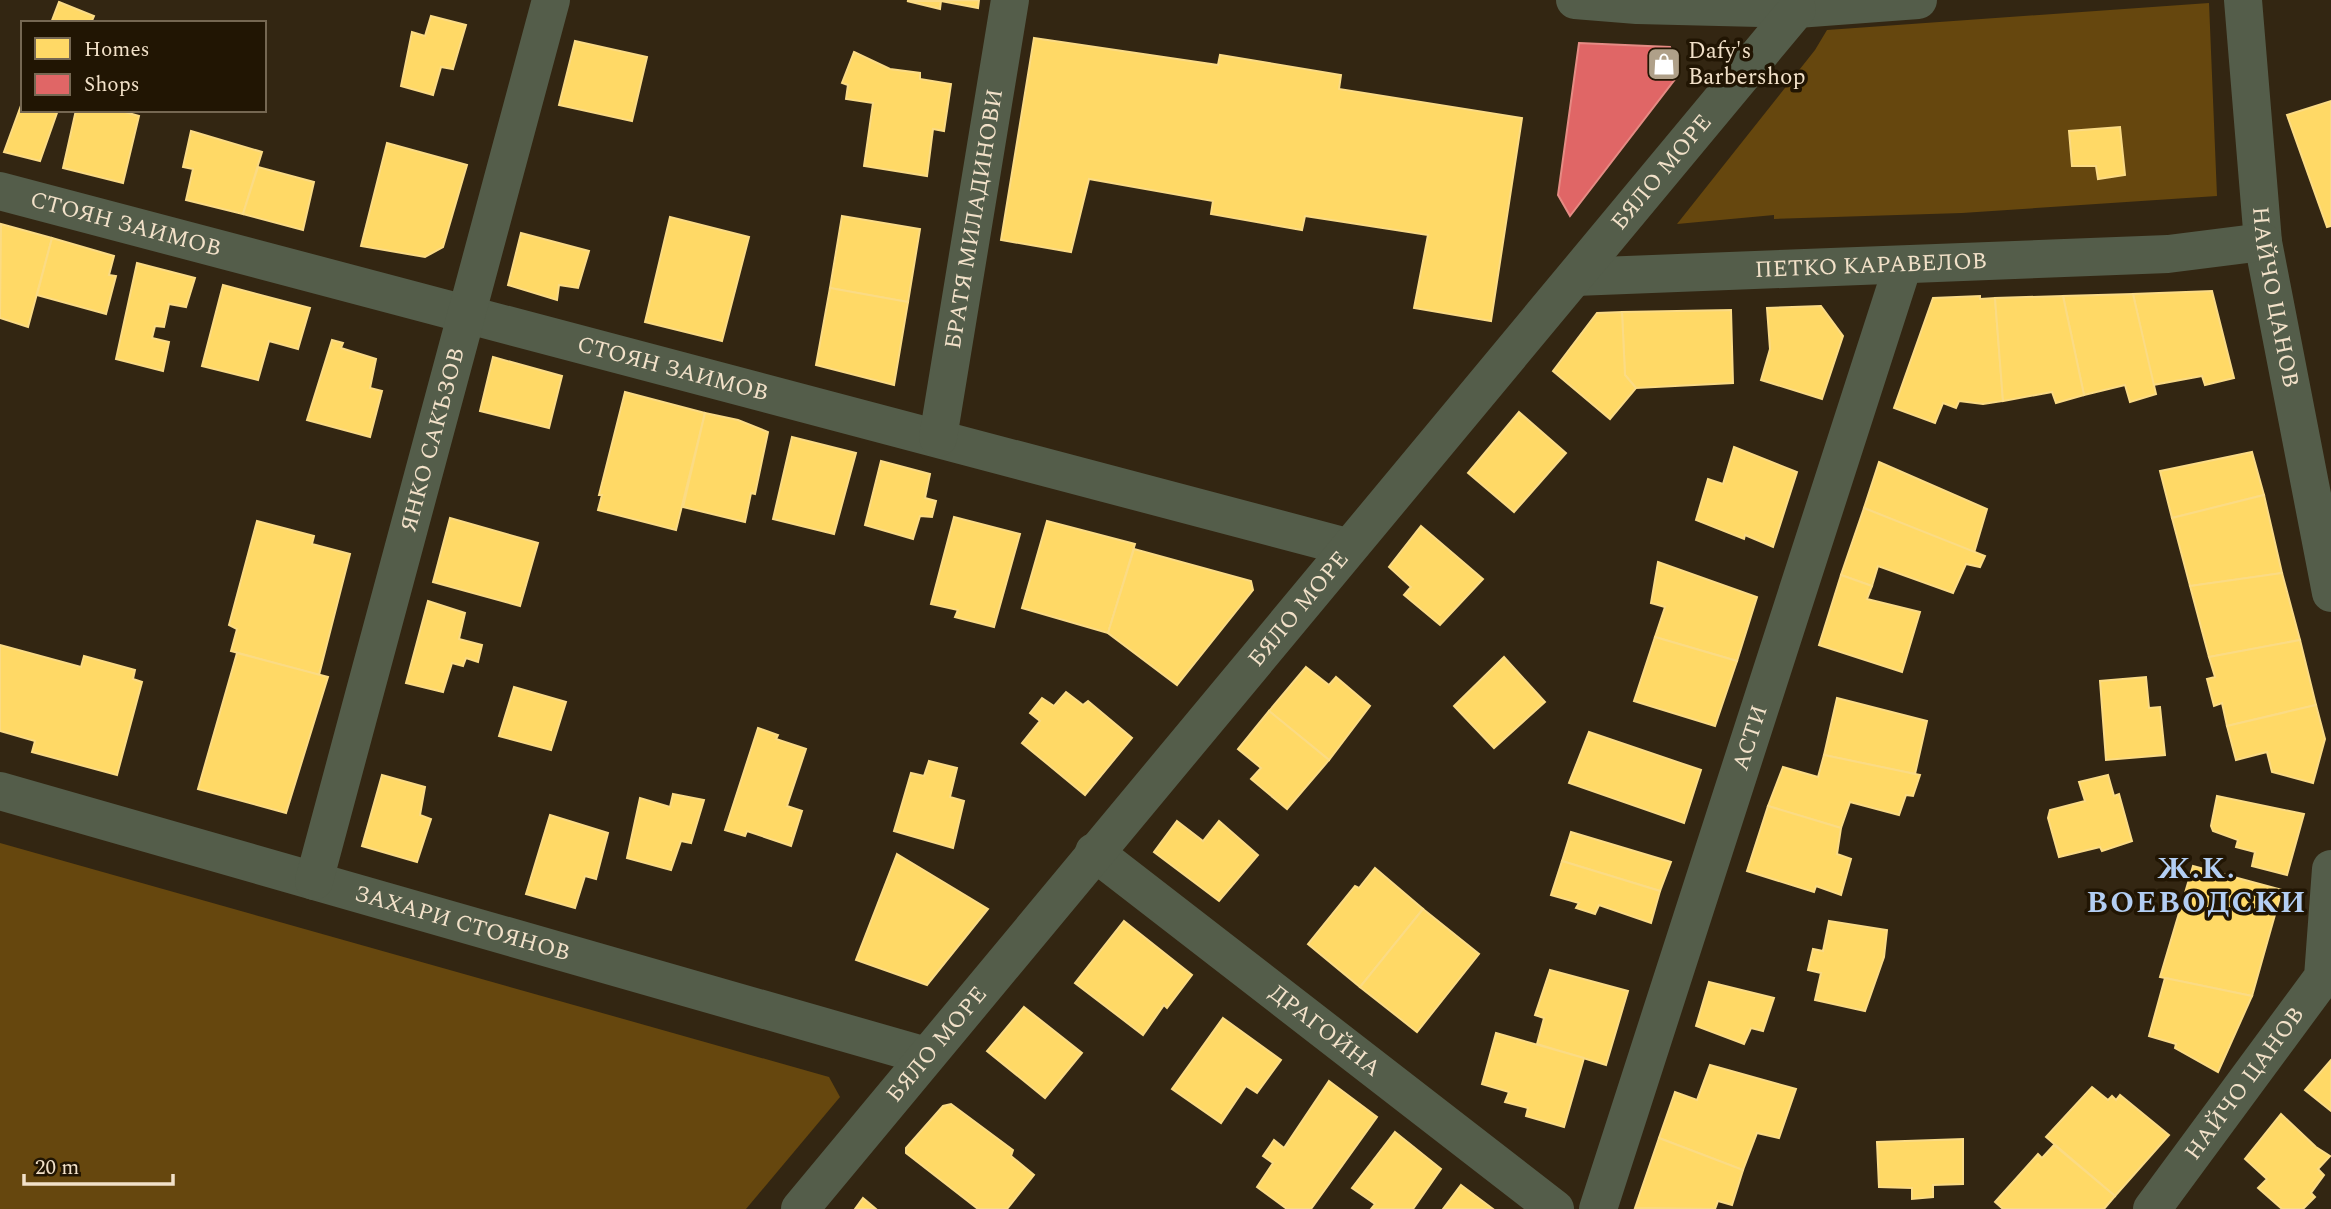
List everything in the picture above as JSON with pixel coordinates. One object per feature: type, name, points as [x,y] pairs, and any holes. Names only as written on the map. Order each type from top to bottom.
[{"type":"street","name":"ЯНКО САКЪЗОВ","points":[[314,881],[551,0]]},
{"type":"street","name":"БРАТЯ МИЛАДИНОВИ","points":[[938,438],[1010,0]]},
{"type":"street","points":[[1575,0],[1637,5],[1796,5],[1918,0]]},
{"type":"street","name":"НАЙЧО ЦАНОВ","points":[[2244,0],[2263,242],[2331,593]]},
{"type":"street","name":"БЯЛО МОРЕ","points":[[800,1209],[1347,547],[1575,277],[1796,5]]},
{"type":"street","name":"СТОЯН ЗАИМОВ","points":[[0,191],[1347,547]]},
{"type":"street","name":"ПЕТКО КАРАВЕЛОВ","points":[[1575,277],[2168,254],[2263,242]]},
{"type":"street","name":"АСТИ","points":[[1598,1209],[1903,265]]},
{"type":"street","name":"ЗАХАРИ СТОЯНОВ","points":[[0,791],[926,1056]]},
{"type":"street","name":"ДРАГОЙНА","points":[[1094,852],[1555,1209]]},
{"type":"street","name":"НАЙЧО ЦАНОВ","points":[[2152,1209],[2323,976],[2331,869]]},
{"type":"shaded area","points":[[2209,3],[2217,196],[1962,213],[1774,219],[1774,215],[1677,224],[1815,50],[1827,30]]},
{"type":"shaded area","points":[[0,843],[829,1077],[840,1097],[746,1209],[0,1209]]},
{"type":"building: Homes","points":[[979,0],[978,8],[941,1],[940,9],[907,1]]},
{"type":"building: Homes","points":[[59,2],[94,16],[92,21],[52,21]]},
{"type":"building: Homes","points":[[431,16],[466,25],[453,69],[441,67],[433,95],[401,86],[412,32],[425,36]]},
{"type":"building: Homes","points":[[1034,38],[1218,65],[1220,55],[1341,75],[1339,89],[1522,118],[1491,321],[1414,308],[1428,235],[1305,216],[1302,230],[1211,214],[1213,201],[1089,179],[1071,252],[1001,240]]},
{"type":"building: Homes","points":[[575,41],[647,57],[632,121],[559,105]]},
{"type":"building: Homes","points":[[854,52],[890,69],[920,73],[920,79],[951,84],[944,131],[933,129],[927,176],[864,166],[873,103],[846,99],[848,85],[842,83]]},
{"type":"building: Homes","points":[[2331,101],[2331,226],[2327,227],[2287,115]]},
{"type":"building: Homes","points":[[21,105],[21,112],[57,112],[40,161],[4,152]]},
{"type":"building: Homes","points":[[76,112],[125,112],[139,116],[123,183],[63,168]]},
{"type":"building: Homes","points":[[2120,127],[2125,175],[2098,179],[2096,166],[2072,166],[2069,131]]},
{"type":"building: Homes","points":[[191,131],[262,152],[243,214],[186,200],[193,169],[183,167]]},
{"type":"building: Homes","points":[[387,143],[467,165],[443,247],[425,257],[361,246]]},
{"type":"building: Homes","points":[[258,167],[314,182],[303,230],[243,214]]},
{"type":"building: Homes","points":[[842,216],[920,229],[908,302],[830,288]]},
{"type":"building: Homes","points":[[670,217],[749,237],[722,341],[645,322]]},
{"type":"building: Homes","points":[[1,224],[52,238],[28,327],[0,318]]},
{"type":"building: Homes","points":[[521,233],[589,251],[578,288],[559,285],[557,300],[508,285]]},
{"type":"building: Homes","points":[[52,238],[114,256],[109,275],[116,276],[106,314],[37,295]]},
{"type":"building: Homes","points":[[137,263],[195,278],[186,307],[169,304],[164,327],[155,326],[152,338],[169,342],[163,371],[116,359]]},
{"type":"building: Homes","points":[[223,285],[310,308],[298,349],[269,341],[258,380],[202,366]]},
{"type":"building: Homes","points":[[830,288],[908,302],[894,385],[816,365]]},
{"type":"building: Homes","points":[[2212,291],[2234,378],[2205,385],[2202,376],[2153,385],[2133,294]]},
{"type":"building: Homes","points":[[2133,294],[2156,394],[2130,402],[2125,385],[2084,395],[2063,296]]},
{"type":"building: Homes","points":[[1980,296],[1980,299],[1995,298],[2003,401],[1983,404],[1959,401],[1956,408],[1943,403],[1935,423],[1894,408],[1933,298]]},
{"type":"building: Homes","points":[[2063,296],[2084,395],[2056,403],[2052,392],[2003,401],[1995,298]]},
{"type":"building: Homes","points":[[1821,306],[1843,336],[1822,399],[1761,380],[1770,349],[1767,308]]},
{"type":"building: Homes","points":[[1731,310],[1733,383],[1636,388],[1625,375],[1622,312]]},
{"type":"building: Homes","points":[[1622,312],[1625,375],[1636,388],[1610,419],[1553,371],[1597,313]]},
{"type":"building: Homes","points":[[332,340],[343,343],[341,348],[376,359],[370,388],[382,391],[370,437],[307,420]]},
{"type":"building: Homes","points":[[493,357],[562,376],[549,428],[480,411]]},
{"type":"building: Homes","points":[[625,392],[705,413],[676,530],[598,510],[602,495],[599,495]]},
{"type":"building: Homes","points":[[1519,412],[1566,453],[1514,512],[1468,473]]},
{"type":"building: Homes","points":[[705,413],[738,420],[768,432],[755,494],[751,493],[745,522],[683,507]]},
{"type":"building: Homes","points":[[792,437],[856,453],[834,534],[773,519]]},
{"type":"building: Homes","points":[[1734,447],[1797,472],[1773,547],[1696,520],[1708,479],[1723,484]]},
{"type":"building: Homes","points":[[2252,452],[2264,495],[2172,518],[2160,471]]},
{"type":"building: Homes","points":[[881,461],[930,474],[925,498],[936,501],[932,517],[920,516],[913,539],[865,525]]},
{"type":"building: Homes","points":[[1879,462],[1987,509],[1974,553],[1864,508]]},
{"type":"building: Homes","points":[[2264,495],[2282,573],[2190,586],[2172,518]]},
{"type":"building: Homes","points":[[1864,508],[1985,556],[1980,567],[1966,564],[1953,593],[1878,566],[1872,586],[1841,575]]},
{"type":"building: Homes","points":[[954,517],[1020,534],[994,627],[955,617],[958,610],[931,604]]},
{"type":"building: Homes","points":[[450,518],[538,543],[520,606],[433,582]]},
{"type":"building: Homes","points":[[257,521],[314,536],[312,544],[350,554],[319,675],[231,651],[237,629],[229,625]]},
{"type":"building: Homes","points":[[1047,521],[1135,544],[1108,633],[1022,608]]},
{"type":"building: Homes","points":[[1421,526],[1483,579],[1440,625],[1404,595],[1411,587],[1389,567]]},
{"type":"building: Homes","points":[[1134,549],[1251,581],[1253,590],[1177,685],[1108,633]]},
{"type":"building: Homes","points":[[1658,562],[1757,597],[1737,661],[1655,637],[1665,607],[1651,603]]},
{"type":"building: Homes","points":[[2282,573],[2300,640],[2209,657],[2190,586]]},
{"type":"building: Homes","points":[[1841,575],[1872,586],[1867,599],[1920,612],[1902,672],[1819,645]]},
{"type":"building: Homes","points":[[428,601],[465,613],[459,639],[482,645],[478,662],[466,658],[463,666],[452,663],[443,692],[406,683]]},
{"type":"building: Homes","points":[[1655,637],[1737,661],[1715,726],[1634,701]]},
{"type":"building: Homes","points":[[2300,640],[2316,705],[2227,726],[2222,703],[2214,706],[2207,679],[2215,677],[2209,657]]},
{"type":"building: Homes","points":[[0,645],[81,667],[84,656],[135,670],[133,679],[142,682],[117,775],[32,752],[35,741],[0,731]]},
{"type":"building: Homes","points":[[237,653],[328,677],[286,813],[198,789]]},
{"type":"building: Homes","points":[[1504,657],[1545,702],[1494,748],[1454,706]]},
{"type":"building: Homes","points":[[1306,667],[1329,685],[1336,677],[1370,706],[1329,760],[1269,711]]},
{"type":"building: Homes","points":[[2146,677],[2149,708],[2160,707],[2165,755],[2106,760],[2100,681]]},
{"type":"building: Homes","points":[[514,687],[566,702],[551,750],[499,736]]},
{"type":"building: Homes","points":[[1066,692],[1083,705],[1088,701],[1132,738],[1085,795],[1022,743],[1040,721],[1030,713],[1042,698],[1054,706]]},
{"type":"building: Homes","points":[[1837,698],[1927,721],[1915,774],[1824,755]]},
{"type":"building: Homes","points":[[2316,705],[2325,739],[2313,783],[2272,772],[2267,752],[2236,760],[2227,726]]},
{"type":"building: Homes","points":[[1269,711],[1329,760],[1287,809],[1251,779],[1261,768],[1238,749]]},
{"type":"building: Homes","points":[[758,728],[778,735],[776,739],[806,749],[787,806],[802,811],[791,846],[747,831],[745,836],[725,830]]},
{"type":"building: Homes","points":[[1589,732],[1701,770],[1684,823],[1569,783]]},
{"type":"building: Homes","points":[[1824,755],[1920,775],[1913,796],[1906,795],[1899,815],[1850,802],[1841,828],[1768,806],[1783,767],[1818,777]]},
{"type":"building: Homes","points":[[929,761],[957,768],[950,797],[964,801],[953,848],[894,831],[911,773],[924,776]]},
{"type":"building: Homes","points":[[382,775],[425,787],[420,815],[431,819],[417,862],[362,846]]},
{"type":"building: Homes","points":[[2108,775],[2114,796],[2119,794],[2132,841],[2102,851],[2100,847],[2059,857],[2048,818],[2050,810],[2085,801],[2079,782]]},
{"type":"building: Homes","points":[[673,794],[704,800],[691,843],[681,841],[671,870],[627,858],[640,798],[670,807]]},
{"type":"building: Homes","points":[[2217,796],[2304,814],[2287,875],[2252,866],[2255,852],[2236,847],[2238,840],[2213,831],[2211,826]]},
{"type":"building: Homes","points":[[1768,806],[1841,828],[1837,854],[1851,859],[1841,895],[1816,886],[1814,892],[1747,871]]},
{"type":"building: Homes","points":[[550,815],[608,833],[596,879],[585,876],[575,908],[526,894]]},
{"type":"building: Homes","points":[[1177,821],[1203,841],[1219,821],[1258,855],[1219,901],[1154,852]]},
{"type":"building: Homes","points":[[1571,832],[1671,862],[1660,891],[1562,861]]},
{"type":"building: Homes","points":[[897,854],[988,909],[927,985],[856,960]]},
{"type":"building: Homes","points":[[1562,861],[1660,891],[1651,923],[1599,905],[1595,914],[1576,908],[1579,903],[1551,895]]},
{"type":"building: Homes","points":[[2193,866],[2282,890],[2252,996],[2160,977]]},
{"type":"building: Homes","points":[[1375,868],[1423,909],[1360,987],[1308,944],[1355,886],[1359,888]]},
{"type":"building: Homes","points":[[1423,909],[1479,954],[1417,1032],[1360,987]]},
{"type":"building: Homes","points":[[1124,921],[1192,975],[1167,1008],[1164,1005],[1143,1035],[1075,983]]},
{"type":"building: Homes","points":[[1829,921],[1887,930],[1884,957],[1865,1011],[1815,1000],[1821,973],[1808,970],[1813,949],[1823,951]]},
{"type":"building: Homes","points":[[1550,970],[1628,991],[1606,1065],[1537,1044],[1544,1018],[1535,1015]]},
{"type":"building: Homes","points":[[2165,978],[2252,996],[2218,1072],[2175,1048],[2176,1044],[2149,1036]]},
{"type":"building: Homes","points":[[1709,982],[1774,998],[1763,1031],[1751,1028],[1744,1044],[1696,1026]]},
{"type":"building: Homes","points":[[1024,1007],[1082,1053],[1045,1098],[987,1051]]},
{"type":"building: Homes","points":[[1223,1018],[1281,1060],[1257,1093],[1246,1086],[1221,1123],[1172,1089]]},
{"type":"building: Homes","points":[[1496,1033],[1584,1058],[1564,1127],[1526,1116],[1528,1108],[1505,1102],[1509,1092],[1482,1084]]},
{"type":"building: Homes","points":[[2331,1060],[2331,1111],[2305,1090]]},
{"type":"building: Homes","points":[[1710,1065],[1796,1089],[1779,1138],[1757,1133],[1743,1170],[1659,1138],[1675,1092],[1697,1100]]},
{"type":"building: Homes","points":[[1329,1081],[1377,1117],[1311,1209],[1287,1209],[1257,1187],[1273,1163],[1263,1156],[1274,1140],[1284,1148]]},
{"type":"building: Homes","points":[[2092,1087],[2108,1100],[2112,1096],[2116,1100],[2120,1095],[2169,1135],[2115,1196],[2046,1137]]},
{"type":"building: Homes","points":[[951,1104],[1013,1150],[1011,1156],[1034,1175],[1007,1209],[978,1209],[906,1153],[906,1148],[943,1106]]},
{"type":"building: Homes","points":[[2281,1114],[2316,1147],[2330,1156],[2318,1169],[2324,1175],[2311,1193],[2315,1197],[2303,1209],[2282,1209],[2258,1188],[2267,1179],[2245,1159]]},
{"type":"building: Homes","points":[[1395,1132],[1441,1169],[1413,1209],[1371,1209],[1375,1204],[1352,1188]]},
{"type":"building: Homes","points":[[1659,1138],[1743,1170],[1732,1205],[1718,1201],[1715,1209],[1635,1208]]},
{"type":"building: Homes","points":[[1963,1139],[1963,1184],[1933,1185],[1933,1197],[1912,1199],[1912,1188],[1879,1187],[1877,1142]]},
{"type":"building: Homes","points":[[2054,1145],[2115,1196],[2104,1209],[2003,1209],[1995,1202],[2038,1154],[2042,1158]]},
{"type":"building: Homes","points":[[1461,1185],[1493,1209],[1443,1209]]},
{"type":"building: Homes","points":[[863,1198],[876,1209],[855,1209]]},
{"type":"building: Shops","points":[[1579,43],[1670,47],[1679,74],[1570,216],[1558,195]]},
{"type":"place","name":"Dafy's Barbershop","points":[[1664,64]]},
{"type":"district","name":"Ж.К. ВОЕВОДСКИ","points":[[2197,886]]}]
